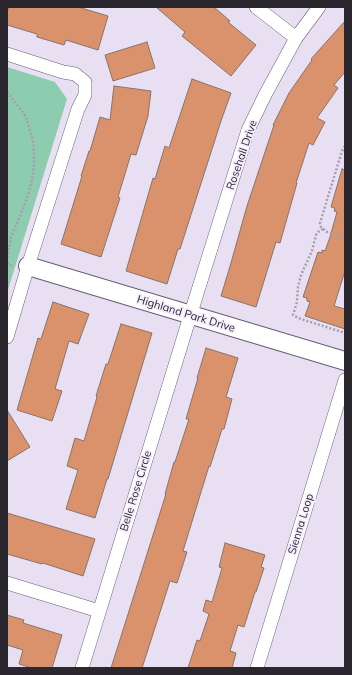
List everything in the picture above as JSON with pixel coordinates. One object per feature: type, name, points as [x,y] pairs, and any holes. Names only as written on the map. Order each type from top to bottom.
[{"type":"street","points":[[256,7],[296,38]]},
{"type":"street","name":"Rosehall Drive","points":[[190,315],[248,130],[296,38],[319,7]]},
{"type":"street","points":[[7,54],[63,72],[75,74],[85,82],[85,95],[78,109],[7,337]]},
{"type":"street","name":"Highland Park Drive","points":[[28,266],[345,361]]},
{"type":"street","name":"Belle Rose Circle","points":[[82,668],[190,315]]},
{"type":"street","name":"Sienna Loop","points":[[257,668],[345,380]]},
{"type":"street","points":[[7,583],[99,611]]},
{"type":"path","points":[[7,92],[26,117],[33,141],[34,168],[25,204],[11,238],[7,258]]},
{"type":"path","points":[[345,146],[321,220],[323,229],[327,232],[345,238]]},
{"type":"path","points":[[323,229],[316,235],[312,251],[300,279],[297,302],[293,315],[345,333]]},
{"type":"green space","points":[[7,67],[55,82],[67,99],[7,293]]},
{"type":"building","points":[[9,7],[78,7],[108,16],[98,50],[66,40],[64,45],[37,37],[37,34],[7,25],[7,12]]},
{"type":"building","points":[[156,7],[214,7],[230,21],[228,22],[256,45],[231,76],[182,36],[185,32]]},
{"type":"building","points":[[345,21],[345,72],[334,85],[338,88],[317,118],[325,122],[313,145],[309,143],[296,183],[280,243],[276,242],[256,307],[221,296],[247,206],[273,125],[289,93],[312,60],[311,59]]},
{"type":"building","points":[[147,42],[155,68],[113,81],[105,55]]},
{"type":"building","points":[[192,79],[231,93],[180,249],[178,249],[167,284],[126,271],[153,178],[155,179],[165,146],[169,148]]},
{"type":"building","points":[[114,86],[151,91],[148,116],[136,155],[131,154],[118,197],[120,198],[101,257],[61,244],[100,117],[110,120]]},
{"type":"building","points":[[342,169],[345,170],[345,271],[334,306],[345,309],[345,329],[305,316],[310,302],[307,301],[307,298],[303,297],[318,252],[322,253],[322,250],[325,251],[330,237],[337,212],[334,211],[335,208],[331,207]]},
{"type":"building","points":[[53,302],[89,314],[78,344],[69,341],[55,389],[62,391],[52,421],[17,410],[38,338],[41,339]]},
{"type":"building","points":[[121,324],[152,333],[95,518],[66,509],[78,470],[67,466],[75,438],[84,441],[106,364],[108,364]]},
{"type":"building","points":[[206,348],[238,358],[226,397],[232,399],[224,429],[222,429],[210,467],[209,466],[183,551],[187,552],[177,583],[170,581],[142,668],[111,668],[166,494],[174,462],[189,419],[186,419]]},
{"type":"building","points":[[7,410],[30,447],[7,461]]},
{"type":"building","points":[[7,513],[95,539],[83,576],[43,563],[42,564],[7,554]]},
{"type":"building","points":[[225,543],[265,555],[261,567],[264,568],[244,627],[238,625],[230,651],[236,653],[232,668],[188,668],[197,640],[200,641],[209,614],[203,611],[206,600],[212,602],[222,568],[219,567]]},
{"type":"building","points":[[7,615],[24,620],[23,623],[62,635],[52,668],[32,668],[19,664],[23,650],[7,645]]}]
